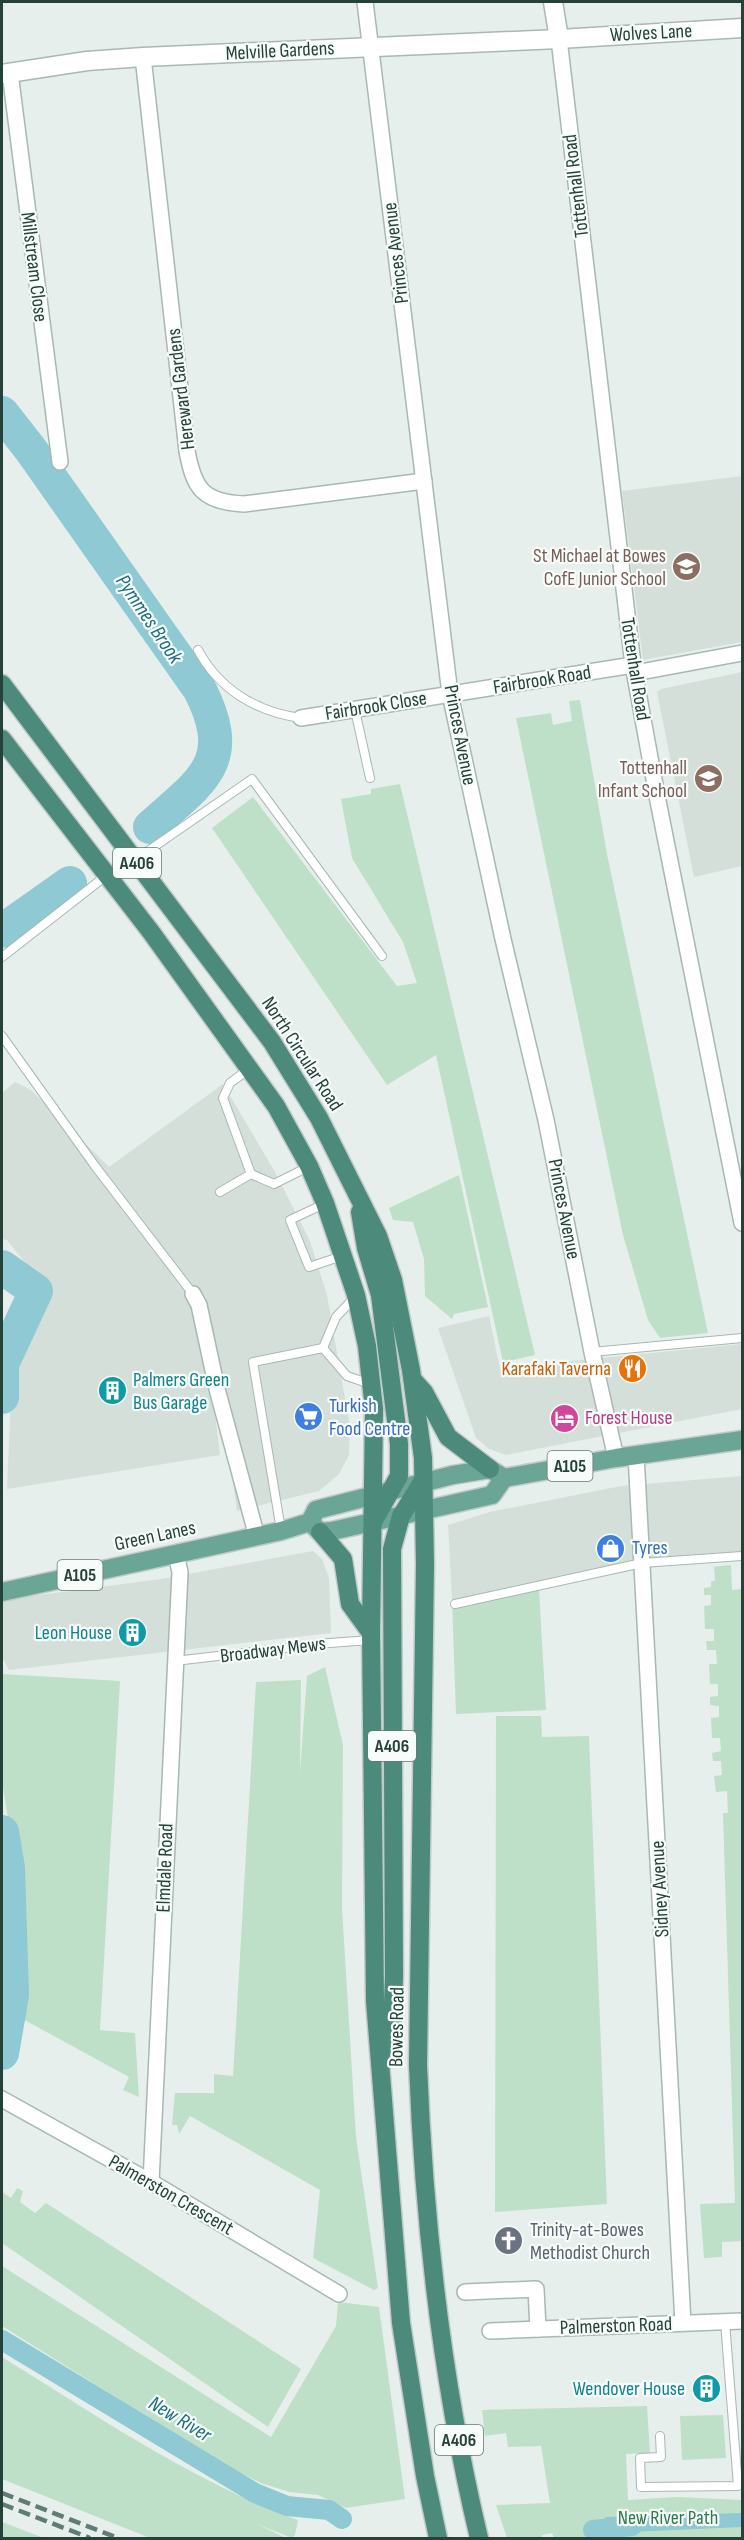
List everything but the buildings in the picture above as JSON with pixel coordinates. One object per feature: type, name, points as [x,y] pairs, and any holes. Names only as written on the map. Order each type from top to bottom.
[{"type":"highway","name":"North Circular Road","points":[[2,684],[272,1042],[319,1118],[378,1236],[393,1280],[421,1443],[423,1511]]},
{"type":"highway","name":"A406","points":[[2,739],[107,875],[250,1068],[276,1106],[309,1166],[344,1255],[356,1295],[372,1384],[372,1524]]},
{"type":"highway","name":"A406","points":[[359,1199],[366,1248],[380,1295],[394,1393],[399,1476],[372,1524]]},
{"type":"highway","name":"A406","points":[[412,1380],[424,1392],[448,1437],[497,1474]]},
{"type":"highway","name":"A406","points":[[381,2054],[392,2030],[392,1556],[401,1516],[422,1482]]},
{"type":"highway","name":"Bowes Road","points":[[423,1511],[425,1564],[418,2065],[421,2131],[440,2342],[480,2538]]},
{"type":"highway","name":"Bowes Road","points":[[372,1524],[375,2001],[402,2333],[425,2476],[438,2538]]},
{"type":"highway","points":[[315,1527],[343,1559],[350,1604],[371,1637]]},
{"type":"main road","name":"Green Lanes","points":[[315,1527],[316,1510],[422,1482],[497,1474],[742,1440]]},
{"type":"main road","name":"Green Lanes","points":[[5,1591],[281,1531],[372,1524],[492,1495],[497,1474]]},
{"type":"street","name":"Princes Avenue","points":[[365,2],[450,694],[503,939],[546,1120],[592,1352],[616,1458]]},
{"type":"street","name":"Tottenhall Road","points":[[553,2],[634,669],[742,1223]]},
{"type":"street","name":"Wolves Lane","points":[[559,39],[742,28]]},
{"type":"street","name":"Melville Gardens","points":[[6,73],[87,61],[143,57],[559,39]]},
{"type":"street","name":"Hereward Gardens","points":[[143,57],[187,451],[197,486],[208,497],[226,503],[243,504],[424,481]]},
{"type":"street","name":"Millstream Close","points":[[6,73],[60,462]]},
{"type":"street","name":"Fairbrook Road","points":[[450,694],[742,653]]},
{"type":"street","name":"Fairbrook Close","points":[[301,718],[450,694]]},
{"type":"street","points":[[193,1294],[199,1305],[217,1389],[257,1537]]},
{"type":"street","name":"Sidney Avenue","points":[[636,1455],[683,2323]]},
{"type":"street","name":"Elmdale Road","points":[[151,2182],[180,1572],[176,1555]]},
{"type":"street","name":"Palmerston Crescent","points":[[3,2100],[151,2182],[339,2294]]},
{"type":"street","points":[[465,2292],[536,2289],[538,2329]]},
{"type":"street","name":"Palmerston Road","points":[[490,2331],[742,2321]]},
{"type":"lane","points":[[198,650],[216,677],[235,694],[256,706],[301,718]]},
{"type":"lane","points":[[355,711],[370,778]]},
{"type":"lane","points":[[134,860],[252,779],[382,956]]},
{"type":"lane","points":[[2,957],[107,875]]},
{"type":"lane","points":[[2,1036],[95,1166],[193,1294]]},
{"type":"lane","points":[[250,1068],[230,1083],[223,1098],[251,1174],[274,1184],[309,1166]]},
{"type":"lane","points":[[220,1192],[251,1174]]},
{"type":"lane","points":[[325,1203],[291,1220],[309,1267],[344,1255]]},
{"type":"lane","points":[[323,1348],[336,1317],[356,1295]]},
{"type":"lane","points":[[592,1352],[742,1338]]},
{"type":"lane","points":[[323,1348],[347,1376],[372,1384]]},
{"type":"lane","points":[[281,1531],[253,1362],[323,1348]]},
{"type":"lane","points":[[455,1604],[642,1563],[742,1556]]},
{"type":"lane","name":"Broadway Mews","points":[[174,1661],[371,1637]]},
{"type":"lane","points":[[660,2436],[661,2457],[640,2458],[641,2487],[738,2486],[725,2322]]},
{"type":"shaded area","name":"St Michael at Bowes CofE Junior School","points":[[742,476],[742,642],[643,660],[622,491]]},
{"type":"shaded area","name":"Tottenhall Infant School","points":[[742,672],[742,866],[694,877],[657,692],[661,689]]},
{"type":"shaded area","points":[[15,1082],[31,1090],[109,1167],[223,1084],[275,1172],[310,1241],[327,1295],[350,1427],[349,1455],[339,1474],[319,1491],[237,1511],[211,1322],[215,1415],[220,1455],[7,1489],[13,1352],[48,1292],[7,1240],[2,1239],[2,1093]]},
{"type":"shaded area","points":[[489,1316],[500,1368],[742,1344],[742,1409],[506,1455],[489,1449],[476,1438],[438,1328]]},
{"type":"shaded area","points":[[742,1476],[742,1556],[642,1563],[539,1590],[452,1599],[448,1525],[490,1512],[621,1486]]},
{"type":"shaded area","points":[[313,1551],[322,1559],[329,1578],[331,1633],[9,1670],[2,1657],[2,1600],[161,1579]]},
{"type":"green space","points":[[580,700],[607,854],[708,1333],[660,1338],[648,1320],[623,1235],[516,718],[551,713],[553,725],[572,721],[569,701]]},
{"type":"green space","points":[[400,784],[535,1355],[503,1362],[436,1055],[387,1085],[212,828],[253,797],[397,986],[417,983],[403,942],[352,858],[341,799],[371,794],[371,789]]},
{"type":"green space","points":[[459,1175],[488,1307],[454,1314],[452,1319],[425,1296],[424,1259],[413,1222],[393,1220],[389,1208]]},
{"type":"green space","points":[[731,1565],[732,1590],[742,1589],[742,2241],[722,2242],[722,2257],[704,2258],[700,2204],[735,2203],[723,1813],[728,1813],[727,1791],[716,1792],[714,1776],[722,1775],[721,1761],[713,1761],[712,1753],[721,1751],[720,1738],[712,1738],[711,1718],[719,1717],[719,1706],[710,1705],[710,1697],[718,1696],[718,1684],[710,1684],[709,1664],[717,1664],[716,1650],[707,1650],[706,1641],[714,1641],[714,1629],[705,1629],[704,1606],[711,1605],[711,1595],[704,1595],[704,1588],[711,1587],[711,1581],[715,1581],[714,1567],[710,1567]]},
{"type":"green space","points":[[539,1590],[546,1710],[456,1714],[452,1599]]},
{"type":"green space","points":[[325,1667],[343,1745],[342,1908],[356,2137],[378,2288],[374,2290],[313,2258],[320,2190],[190,2116],[179,2134],[177,2125],[172,2125],[175,2093],[214,2093],[214,2074],[233,2076],[256,1682],[301,1680],[300,1772],[307,1676]]},
{"type":"green space","points":[[2,1674],[120,1681],[100,2030],[135,2033],[139,2097],[123,2090],[129,2077],[19,2017],[22,1997],[16,1868],[2,1781]]},
{"type":"green space","points":[[496,1716],[541,1716],[542,1737],[589,1736],[607,2204],[495,2212]]},
{"type":"green space","points":[[17,2188],[23,2191],[20,2202],[35,2213],[46,2203],[301,2369],[268,2427],[2,2243],[2,2192],[11,2198]]},
{"type":"green space","points":[[2,2266],[271,2437],[336,2326],[338,2302],[379,2307],[405,2499],[346,2508],[318,2495],[289,2492],[261,2483],[224,2465],[2,2326]]},
{"type":"green space","points":[[2,2357],[183,2467],[298,2520],[295,2535],[292,2538],[257,2524],[286,2538],[150,2538],[2,2479]]},
{"type":"green space","name":"New River Path","points":[[647,2406],[650,2453],[626,2454],[628,2500],[676,2497],[742,2500],[742,2537],[554,2538],[552,2533],[542,2535],[542,2538],[507,2538],[496,2505],[550,2503],[541,2446],[508,2447],[506,2433],[485,2436],[482,2410]]},
{"type":"green space","points":[[723,2415],[726,2458],[682,2460],[680,2416]]},
{"type":"green space","points":[[2,2522],[44,2538],[2,2538]]},
{"type":"water","points":[[742,2513],[742,2527],[607,2533],[605,2517]]},
{"type":"waterway","name":"Pymmes Brook","points":[[2,413],[31,450],[200,690],[211,715],[215,736],[214,753],[208,769],[198,783],[150,827]]},
{"type":"waterway","name":"Pymmes Brook","points":[[2,931],[70,883]]},
{"type":"waterway","name":"Pymmes Brook","points":[[2,1267],[36,1291],[2,1364],[2,1397]]},
{"type":"waterway","name":"Pymmes Brook","points":[[2,1832],[8,1868],[12,1995],[2,2053]]},
{"type":"waterway","name":"New River","points":[[2,2340],[255,2493],[287,2506],[329,2510],[342,2519]]},
{"type":"waterway","name":"New River","points":[[593,2530],[632,2526]]},
{"type":"railway","points":[[2,2493],[118,2538]]},
{"type":"railway","points":[[2,2504],[90,2538]]},
{"type":"place","name":"St Michael at Bowes CofE Junior School","points":[[687,567]]},
{"type":"place","name":"Tottenhall Infant School","points":[[708,779]]},
{"type":"place","name":"Karafaki Taverna","points":[[632,1369]]},
{"type":"place","name":"Palmers Green Bus Garage","points":[[112,1391]]},
{"type":"place","name":"Turkish Food Centre","points":[[308,1417]]},
{"type":"place","name":"Forest House","points":[[564,1418]]},
{"type":"place","name":"Tyres","points":[[611,1548]]},
{"type":"place","name":"Leon House","points":[[133,1633]]},
{"type":"place","name":"Trinity-at-Bowes Methodist Church","points":[[509,2241]]},
{"type":"place","name":"Wendover House","points":[[706,2389]]}]
